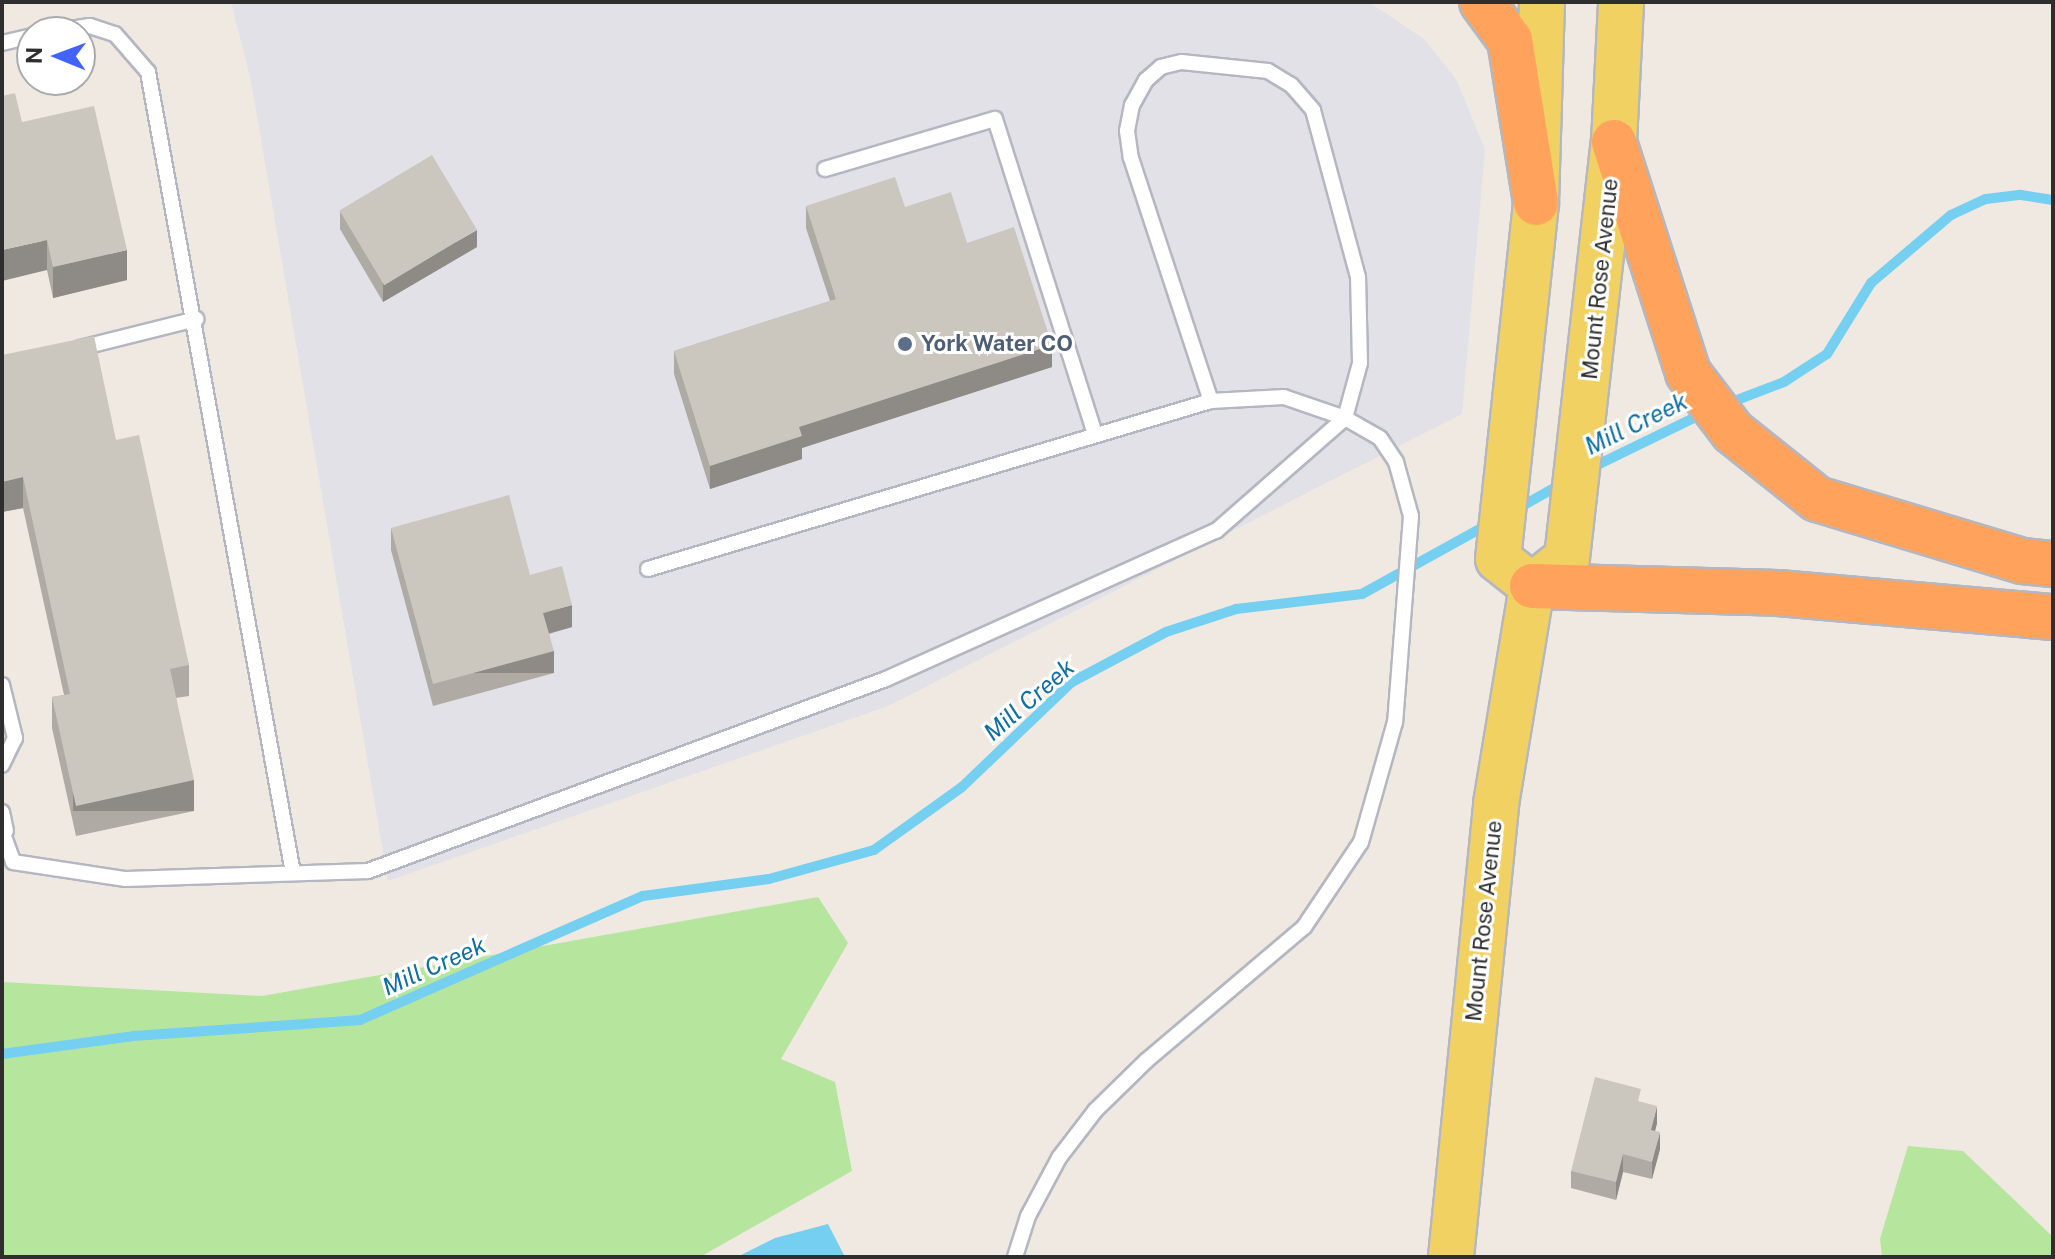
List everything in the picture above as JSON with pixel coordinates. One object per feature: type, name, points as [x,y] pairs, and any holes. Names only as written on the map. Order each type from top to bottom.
[{"type":"highway","points":[[1482,2],[1510,40],[1536,203]]},
{"type":"highway","points":[[1614,142],[1688,373],[1733,432],[1817,499],[2022,561],[2053,564]]},
{"type":"highway","points":[[1532,586],[1778,593],[2053,617]]},
{"type":"main road","points":[[1532,586],[1498,559],[1536,203],[1542,2]]},
{"type":"main road","name":"Mount Rose Avenue","points":[[1451,1257],[1496,804],[1532,586],[1567,558],[1572,523],[1614,142],[1621,2]]},
{"type":"lane","points":[[96,28],[115,34],[148,72],[196,319],[293,873]]},
{"type":"lane","points":[[2,812],[13,862],[126,879],[368,871],[886,679],[1216,531],[1345,418],[1360,363],[1358,277],[1313,110],[1291,85],[1268,71],[1181,62],[1161,67],[1146,80],[1132,105],[1127,131],[1131,158],[1211,401]]},
{"type":"lane","points":[[825,169],[995,119],[1095,435]]},
{"type":"lane","points":[[62,352],[196,319]]},
{"type":"lane","points":[[648,569],[1211,401],[1284,397],[1345,418],[1380,438],[1396,462],[1411,516],[1392,735],[1374,807],[1354,855],[1330,894],[1274,957],[1147,1060],[1095,1111],[1059,1158],[1028,1216],[1015,1257]]},
{"type":"lane","points":[[2,685],[15,738],[2,765]]},
{"type":"shaded area","points":[[231,2],[1369,2],[1424,39],[1456,79],[1485,149],[1462,414],[888,706],[388,881],[251,81]]},
{"type":"green space","points":[[818,897],[848,943],[781,1059],[835,1082],[852,1171],[700,1257],[2,1257],[2,982],[262,996]]},
{"type":"green space","points":[[1908,1146],[1963,1151],[2053,1237],[2053,1257],[1882,1257],[1880,1239]]},
{"type":"water","points":[[828,1224],[845,1257],[737,1257],[775,1238]]},
{"type":"building","points":[[15,93],[22,122],[94,106],[127,250],[53,267],[47,240],[2,250],[2,96]]},
{"type":"building","points":[[432,155],[477,230],[384,285],[339,211]]},
{"type":"building","name":"York Water CO","points":[[895,177],[905,207],[951,192],[967,243],[1014,227],[1052,345],[799,427],[802,436],[710,466],[674,351],[836,299],[806,206]]},
{"type":"building","points":[[94,336],[116,440],[139,435],[189,665],[170,669],[194,780],[76,806],[52,697],[70,694],[23,477],[2,482],[2,355]]},
{"type":"building","points":[[509,495],[530,575],[562,566],[572,605],[543,613],[554,651],[433,684],[391,528]]},
{"type":"building","points":[[1595,1077],[1641,1089],[1638,1101],[1657,1106],[1651,1130],[1660,1132],[1652,1162],[1623,1154],[1616,1182],[1571,1171]]},
{"type":"waterway","name":"Mill Creek","points":[[1724,405],[1784,382],[1827,354],[1871,283],[1951,215],[1986,199],[2021,195],[2053,200]]},
{"type":"waterway","name":"Mill Creek","points":[[1591,468],[1706,412]]},
{"type":"waterway","name":"Mill Creek","points":[[1517,509],[1563,483]]},
{"type":"waterway","name":"Mill Creek","points":[[2,1054],[133,1036],[360,1020],[643,896],[769,879],[874,850],[962,787],[1072,682],[1166,632],[1236,609],[1362,594],[1489,524]]},
{"type":"place","name":"York Water CO","points":[[905,344]]}]
